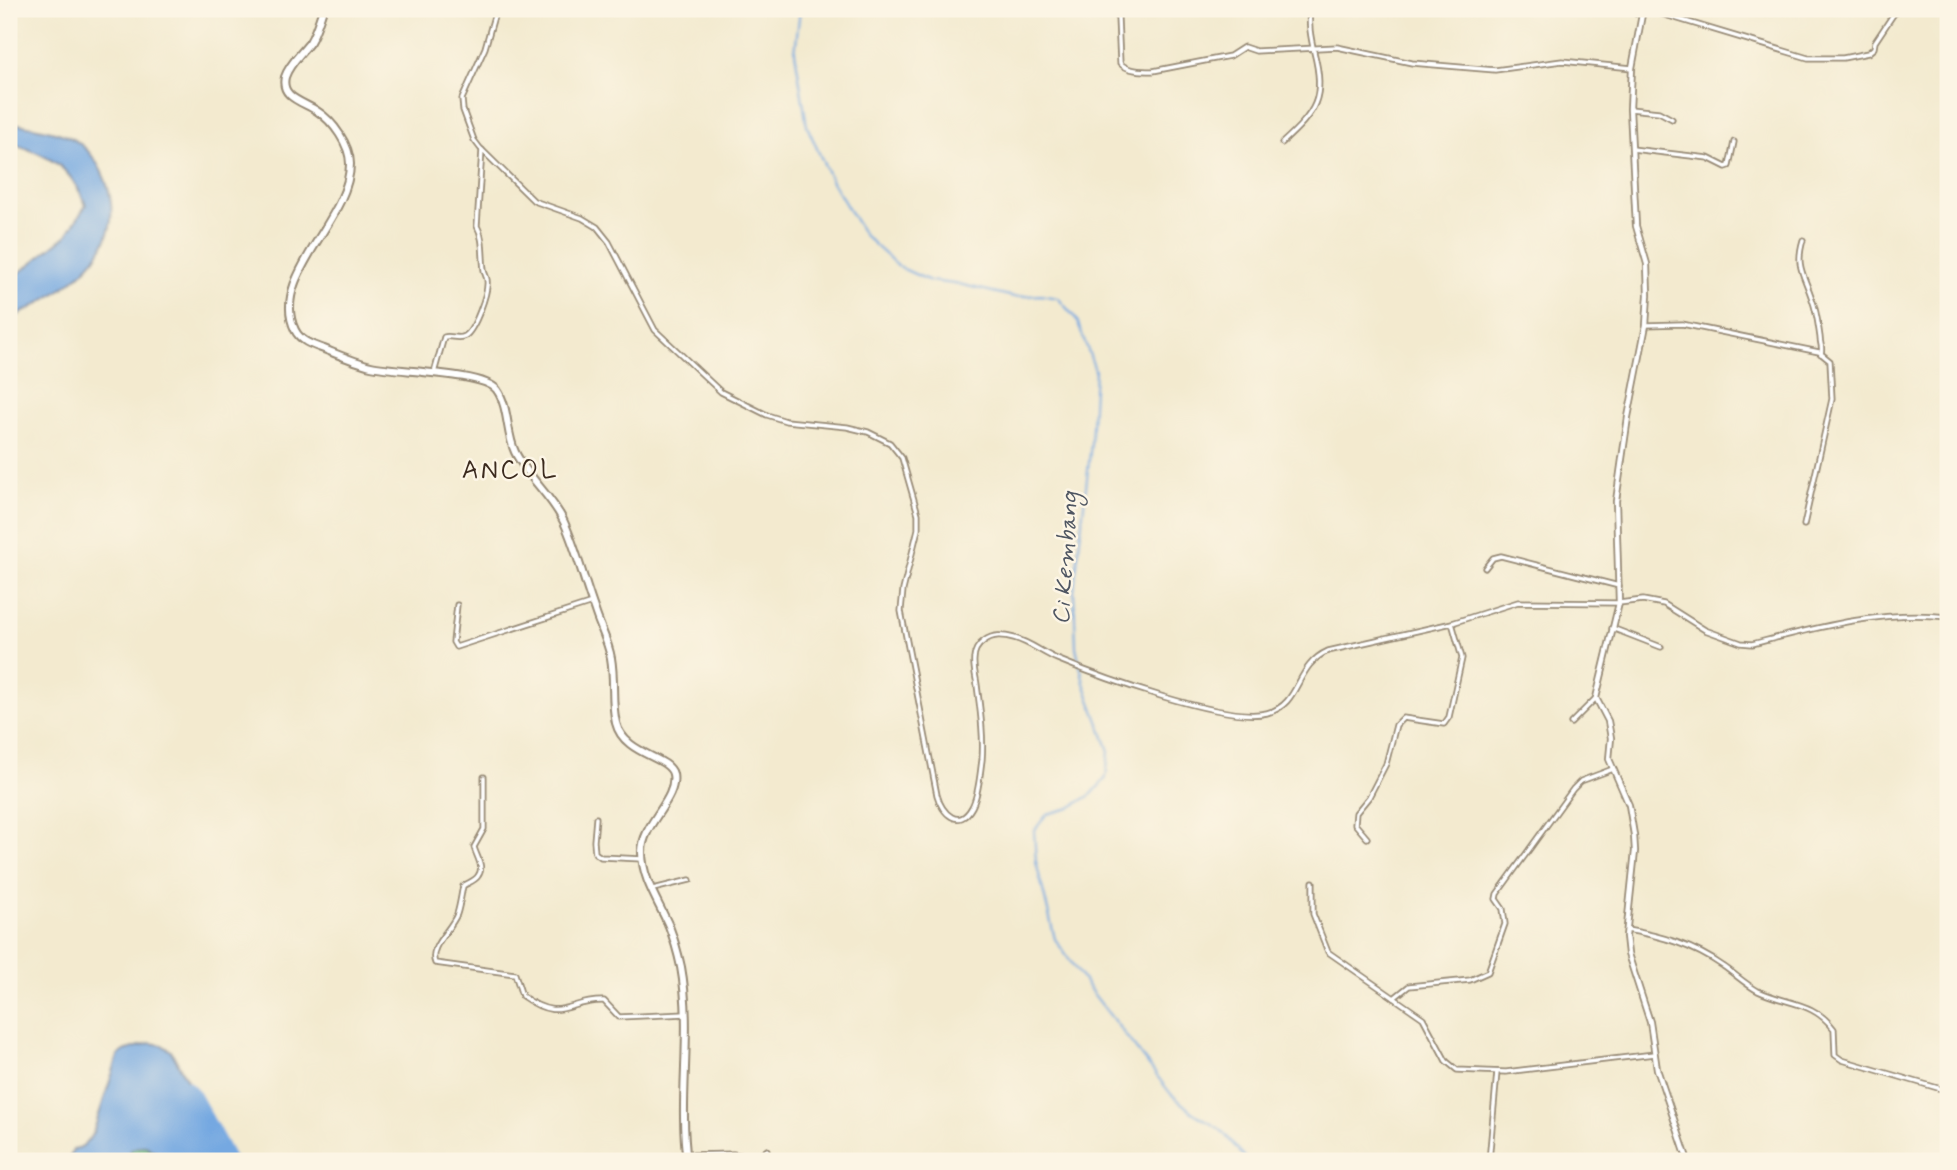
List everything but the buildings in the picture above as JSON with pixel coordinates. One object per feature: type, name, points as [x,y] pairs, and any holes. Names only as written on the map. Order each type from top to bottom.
[{"type":"main road","points":[[324,9],[314,34],[285,76],[285,86],[289,95],[320,113],[335,129],[349,154],[349,172],[339,203],[293,286],[291,318],[295,331],[302,339],[369,366],[475,378],[488,382],[496,388],[501,399],[513,447],[521,462],[562,518],[607,640],[617,728],[630,744],[646,755],[662,761],[673,773],[667,799],[643,838],[642,859],[650,890],[671,931],[680,967],[686,1014],[686,1158]]},
{"type":"street","points":[[496,9],[485,48],[462,104],[474,140],[482,150],[534,201],[582,218],[597,227],[609,242],[656,330],[720,392],[767,415],[786,421],[848,427],[869,432],[890,443],[902,458],[918,513],[918,529],[903,590],[901,611],[937,795],[940,807],[947,816],[964,816],[972,807],[976,793],[982,758],[974,658],[976,649],[985,640],[998,635],[1017,638],[1058,659],[1134,688],[1240,714],[1268,712],[1286,704],[1305,668],[1319,654],[1411,630],[1452,623],[1518,602],[1654,601],[1664,604],[1705,630],[1741,643],[1752,644],[1827,625],[1884,617],[1907,614],[1948,617]]},
{"type":"street","points":[[1120,9],[1118,60],[1124,68],[1153,71],[1230,56],[1244,47],[1256,51],[1356,49],[1412,62],[1495,70],[1557,61],[1632,68]]},
{"type":"street","points":[[1282,143],[1304,123],[1318,100],[1318,68],[1309,29],[1310,9]]},
{"type":"street","points":[[1619,9],[1643,11],[1808,58],[1821,59],[1868,53],[1874,48],[1875,42],[1897,9]]},
{"type":"street","points":[[1571,723],[1596,698],[1619,603],[1616,500],[1628,417],[1646,325],[1648,279],[1636,226],[1629,109],[1632,68],[1643,11]]},
{"type":"street","points":[[1629,109],[1659,112],[1672,119]]},
{"type":"street","points":[[1632,149],[1708,158],[1726,167],[1730,166],[1734,142]]},
{"type":"street","points":[[434,374],[444,337],[448,335],[461,338],[468,334],[485,298],[487,280],[481,233],[477,226],[482,150]]},
{"type":"street","points":[[1803,240],[1799,251],[1800,273],[1813,300],[1819,321],[1823,349],[1821,354]]},
{"type":"street","points":[[1646,325],[1682,324],[1821,354],[1830,361],[1832,399],[1804,525]]},
{"type":"street","points":[[1485,569],[1493,558],[1501,556],[1619,586]]},
{"type":"street","points":[[457,605],[453,642],[456,646],[592,603]]},
{"type":"street","points":[[1367,838],[1355,824],[1356,813],[1369,797],[1386,764],[1396,724],[1403,718],[1444,724],[1449,717],[1462,658],[1452,623]]},
{"type":"street","points":[[1612,628],[1661,647]]},
{"type":"street","points":[[1596,698],[1609,727],[1609,758],[1629,805],[1635,843],[1627,948],[1649,1015],[1657,1069],[1688,1161]]},
{"type":"street","points":[[1394,998],[1409,986],[1470,980],[1488,972],[1505,924],[1505,917],[1496,899],[1497,894],[1573,789],[1581,781],[1613,769]]},
{"type":"street","points":[[484,777],[484,829],[474,847],[481,866],[480,873],[463,886],[450,930],[436,945],[433,958],[435,962],[515,974],[522,996],[550,1011],[604,1001],[619,1017],[686,1014]]},
{"type":"street","points":[[596,818],[595,853],[601,857],[642,859]]},
{"type":"street","points":[[650,890],[690,880]]},
{"type":"street","points":[[1313,882],[1313,914],[1328,953],[1426,1022],[1449,1065],[1457,1070],[1497,1072],[1654,1054]]},
{"type":"street","points":[[1627,930],[1682,943],[1760,991],[1814,1009],[1834,1029],[1836,1055],[1842,1060],[1948,1091]]},
{"type":"street","points":[[1489,1161],[1497,1072]]},
{"type":"street","points":[[686,1158],[733,1154],[757,1158],[767,1150]]},
{"type":"green space","points":[[145,1145],[159,1155],[159,1161],[126,1161],[131,1149]]},
{"type":"water","points":[[9,122],[64,135],[84,147],[102,173],[112,212],[108,234],[99,253],[85,270],[68,285],[9,320],[9,281],[67,235],[86,205],[72,179],[56,163],[9,142]]},
{"type":"water","points":[[150,1043],[162,1045],[171,1051],[231,1161],[159,1161],[159,1155],[145,1145],[131,1149],[126,1161],[69,1161],[73,1149],[83,1146],[93,1133],[118,1056],[124,1051]]},
{"type":"waterway","name":"Ci Kembang","points":[[800,9],[795,52],[807,126],[831,180],[864,235],[899,267],[930,281],[963,285],[1014,297],[1040,295],[1058,298],[1077,320],[1095,370],[1091,444],[1074,591],[1076,647],[1084,683],[1109,751],[1106,778],[1092,794],[1070,808],[1047,814],[1034,831],[1036,862],[1055,939],[1088,987],[1171,1094],[1192,1112],[1220,1129],[1248,1161]]},
{"type":"waterway","points":[[9,580],[9,586]]},
{"type":"waterway","points":[[187,1085],[195,1093],[232,1161]]},
{"type":"district","name":"ANCOL","points":[[510,469]]}]
